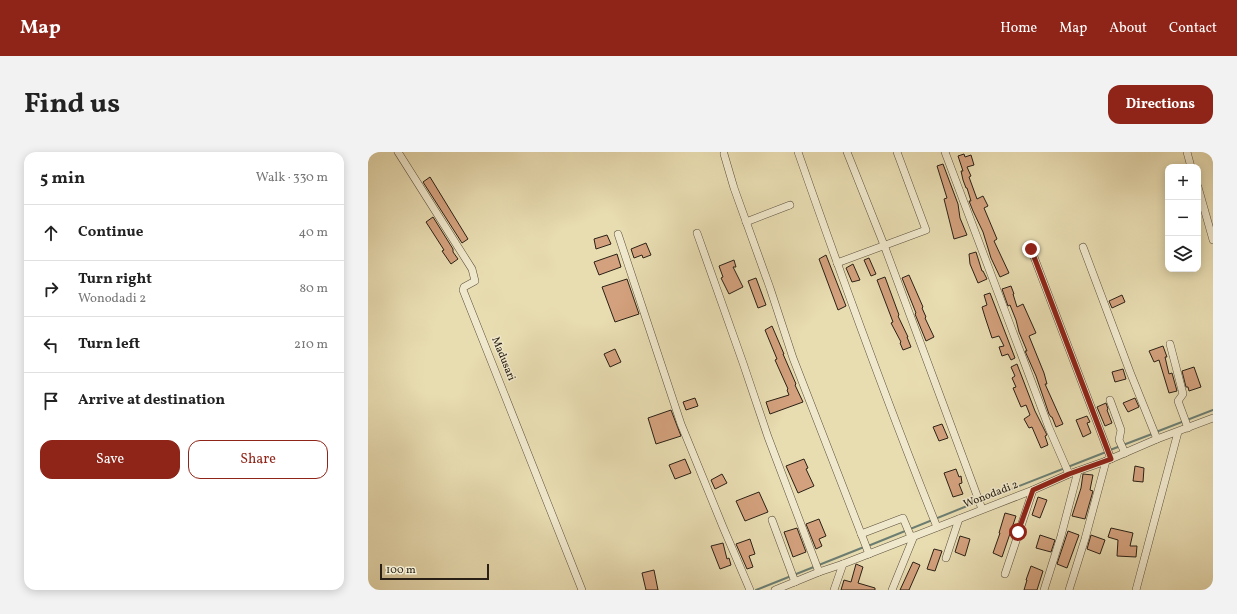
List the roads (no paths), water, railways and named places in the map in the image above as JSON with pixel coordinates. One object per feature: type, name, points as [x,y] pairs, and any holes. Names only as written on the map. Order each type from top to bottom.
[{"type":"street","name":"Madusari","points":[[398,152],[472,269],[475,281],[464,287],[463,290],[582,590]]},
{"type":"street","points":[[798,152],[837,263],[935,522]]},
{"type":"street","points":[[848,152],[980,504]]},
{"type":"street","points":[[837,263],[926,230],[897,152]]},
{"type":"street","points":[[945,152],[1046,421],[1067,469]]},
{"type":"street","points":[[1187,152],[1191,164]]},
{"type":"street","points":[[724,154],[734,188],[770,288],[792,358],[868,552]]},
{"type":"street","points":[[1201,198],[1213,240]]},
{"type":"street","points":[[746,222],[790,205]]},
{"type":"street","points":[[697,233],[768,437],[818,568]]},
{"type":"street","points":[[618,234],[681,424],[722,527],[750,590]]},
{"type":"street","points":[[1083,247],[1155,435]]},
{"type":"street","points":[[1031,249],[1108,456],[1069,590]]},
{"type":"street","points":[[1170,344],[1183,394],[1178,401],[1186,423]]},
{"type":"street","points":[[1110,400],[1121,430],[1119,440],[1124,450]]},
{"type":"street","name":"Wonodadi 2","points":[[775,590],[793,577],[818,568],[844,564],[935,522],[959,519],[980,504],[1033,490],[1067,469],[1078,471],[1155,435],[1178,432],[1186,423],[1213,418]]},
{"type":"street","points":[[1136,590],[1178,432]]},
{"type":"street","points":[[1044,590],[1061,536],[1078,471]]},
{"type":"street","points":[[1005,574],[1033,490]]},
{"type":"street","points":[[861,534],[903,518],[910,533],[892,590]]},
{"type":"street","points":[[946,558],[959,519]]},
{"type":"street","points":[[772,520],[793,577]]},
{"type":"street","points":[[834,590],[844,564]]},
{"type":"waterway","points":[[1156,432],[1213,410]]},
{"type":"waterway","points":[[1110,450],[1152,434]]},
{"type":"waterway","points":[[981,501],[1106,452]]},
{"type":"waterway","points":[[868,546],[977,502]]},
{"type":"waterway","points":[[756,590],[864,547]]}]
